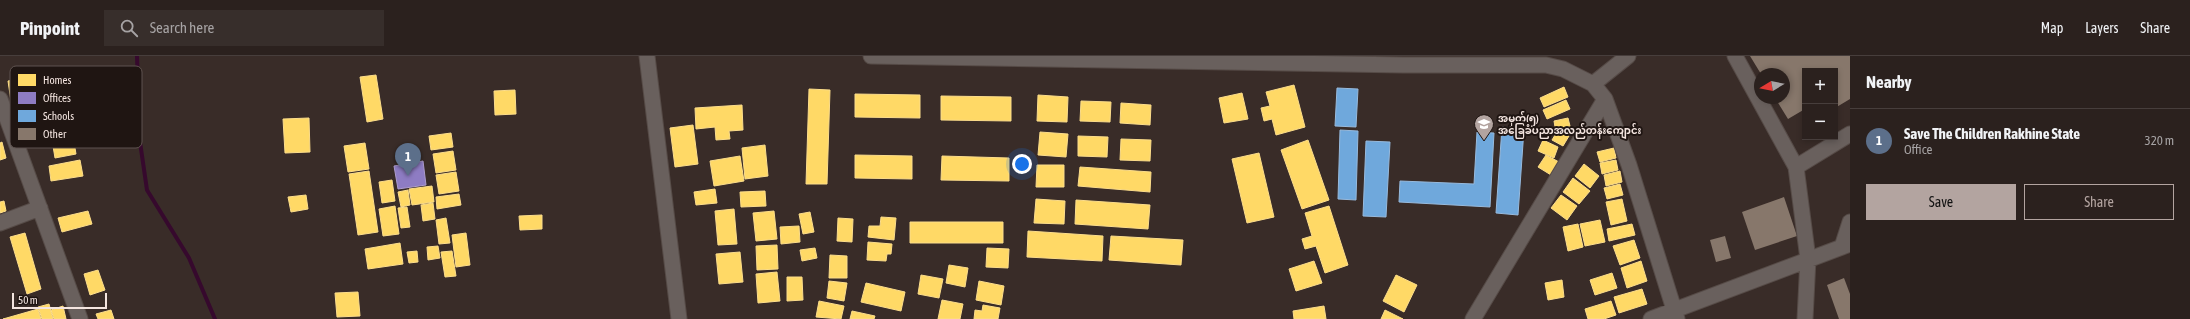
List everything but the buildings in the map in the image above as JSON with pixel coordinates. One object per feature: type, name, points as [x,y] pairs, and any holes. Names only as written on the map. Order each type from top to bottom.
[{"type":"street","points":[[647,56],[679,319]]},
{"type":"street","points":[[872,56],[1290,60],[1546,65],[1563,69],[1593,84],[1605,100],[1630,165],[1676,314]]},
{"type":"street","points":[[1593,84],[1628,56]]},
{"type":"street","points":[[1735,56],[1796,167],[1808,259],[1805,319]]},
{"type":"street","points":[[0,99],[10,126]]},
{"type":"street","points":[[1473,319],[1605,100]]},
{"type":"street","points":[[1796,167],[1850,134]]},
{"type":"street","points":[[18,148],[80,319]]},
{"type":"street","points":[[0,223],[40,208]]},
{"type":"street","points":[[1651,319],[1676,314],[1808,259],[1846,245],[1850,222]]},
{"type":"waterway","points":[[137,56],[137,66]]},
{"type":"waterway","points":[[141,148],[147,190],[189,258],[215,319]]},
{"type":"place","name":"အမှတ်(၅) အခြေခံပညာအလည်တန်းကျောင်း","points":[[1484,141]]},
{"type":"place","name":"Save The Children Rakhine State","points":[[408,176]]}]
